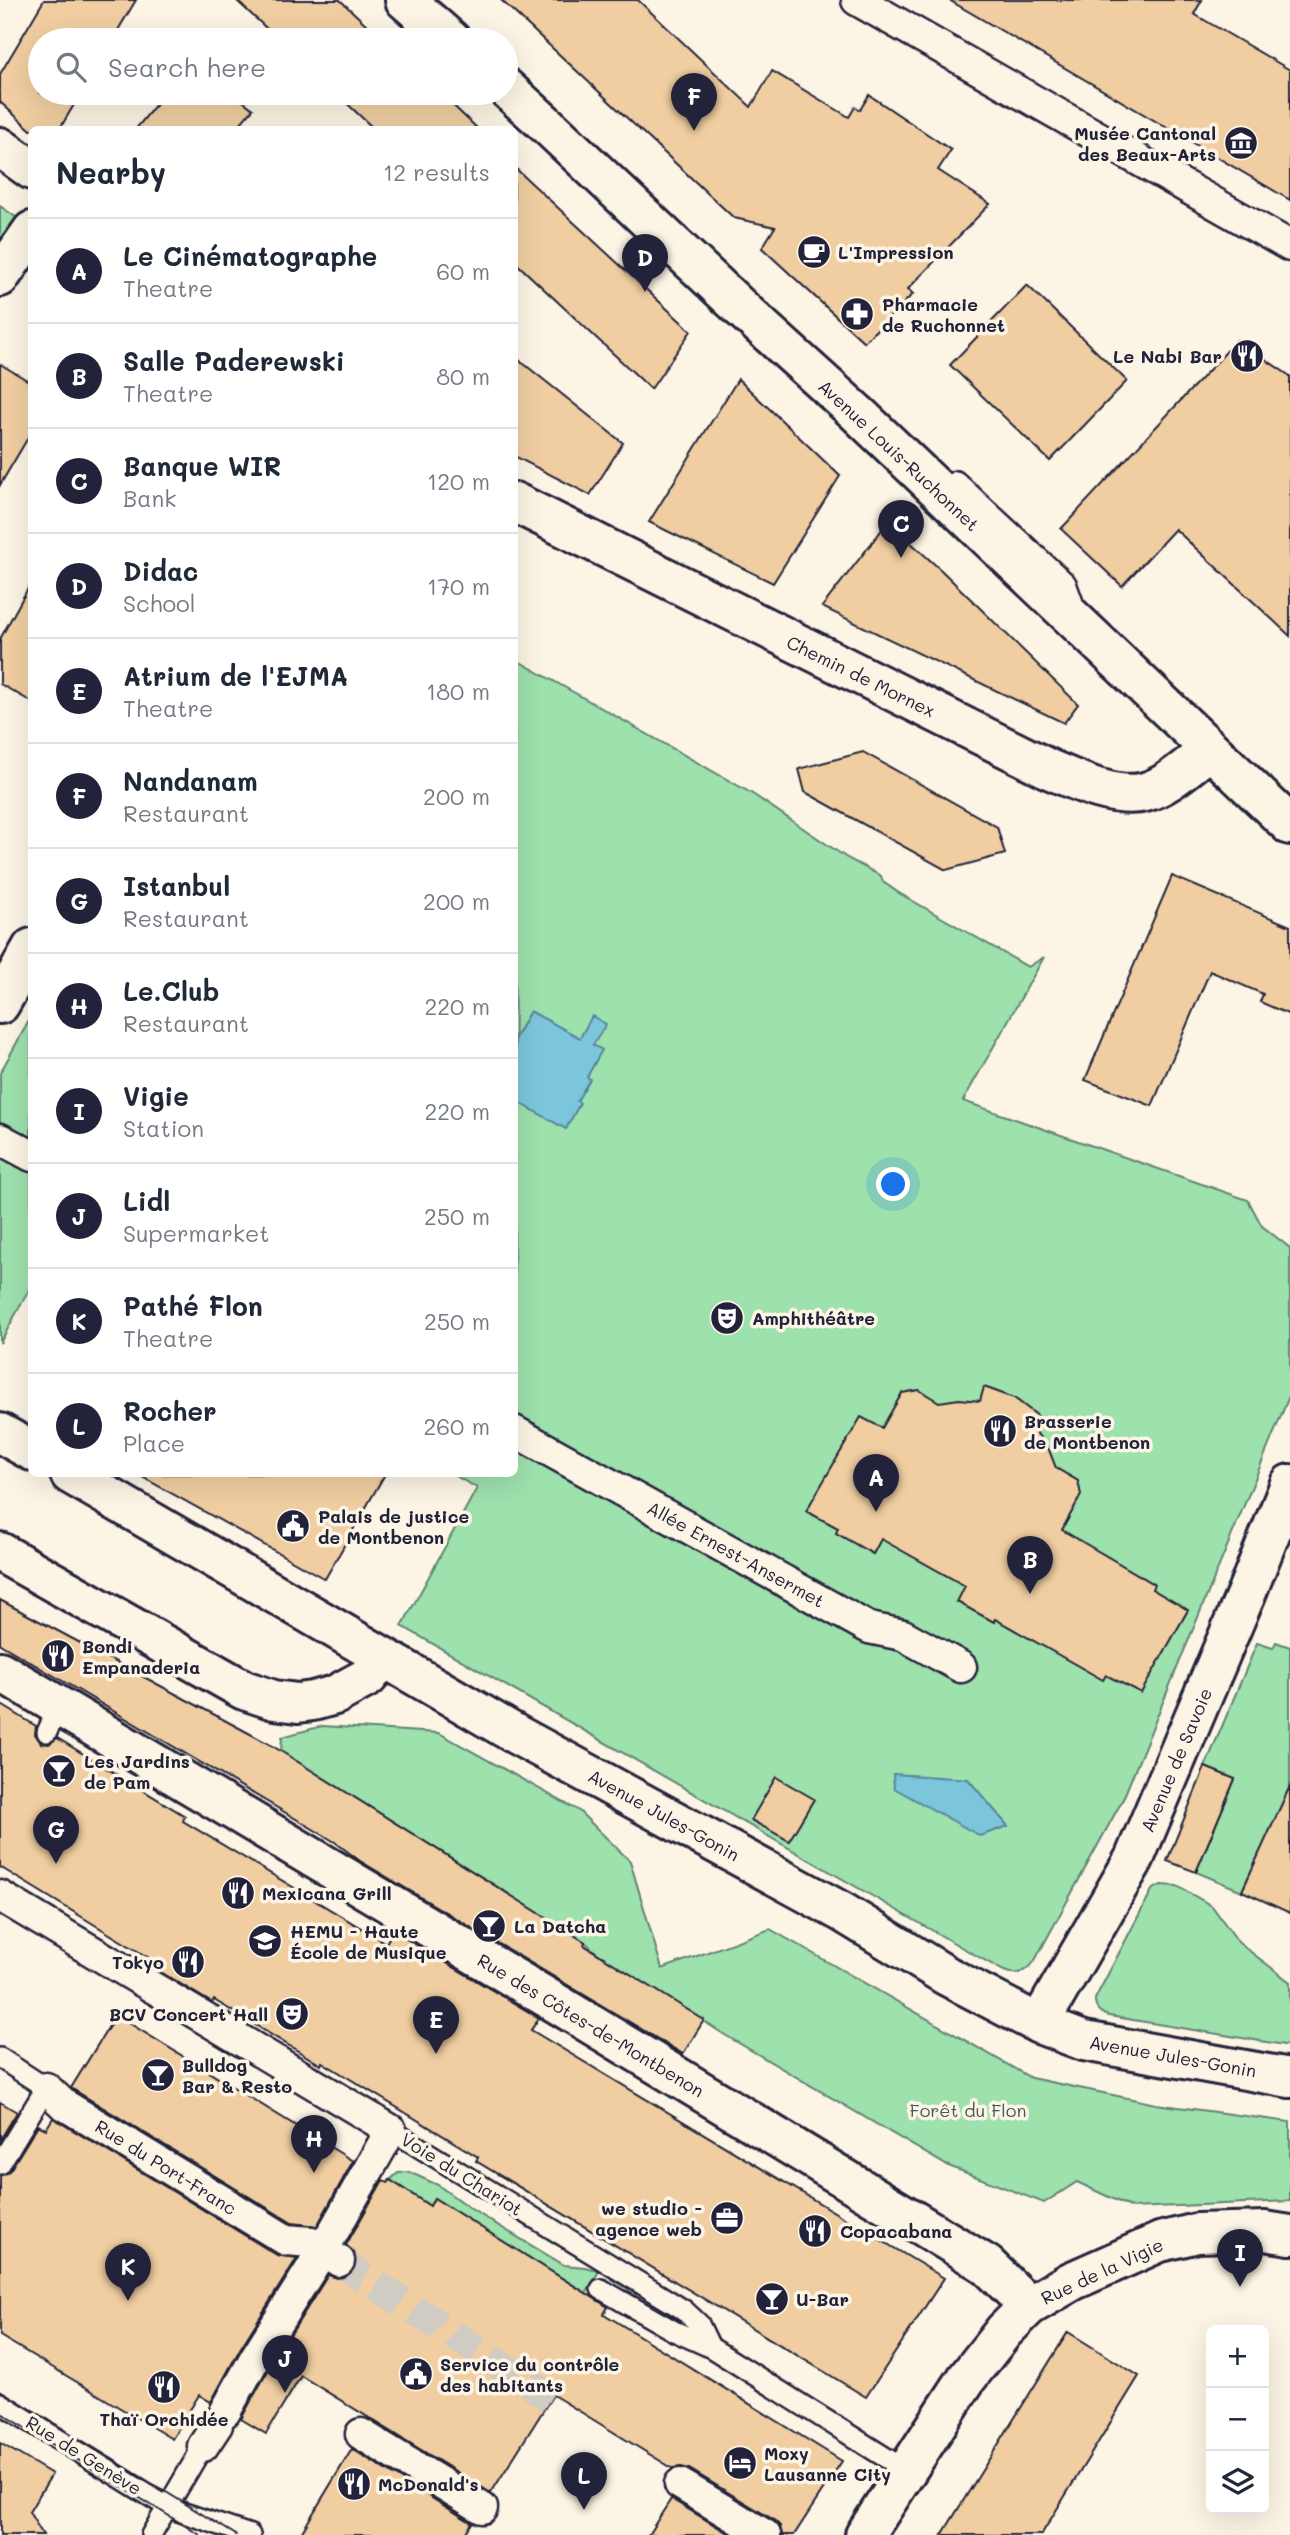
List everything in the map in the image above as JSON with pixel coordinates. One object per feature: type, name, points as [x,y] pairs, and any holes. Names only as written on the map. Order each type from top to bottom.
[{"type":"street","points":[[405,0],[437,28]]},
{"type":"street","points":[[857,0],[1290,246]]},
{"type":"street","name":"Avenue Louis-Ruchonnet","points":[[518,99],[1290,825]]},
{"type":"street","points":[[0,147],[28,167]]},
{"type":"street","points":[[0,277],[28,237]]},
{"type":"street","name":"Chemin de Mornex","points":[[518,504],[1088,786],[1126,793],[1144,793],[1210,750]]},
{"type":"street","points":[[0,1004],[28,954]]},
{"type":"street","points":[[0,1139],[28,1154]]},
{"type":"street","points":[[0,1433],[28,1449]]},
{"type":"street","name":"Allée Ernest-Ansermet","points":[[518,1433],[869,1628],[903,1635],[961,1667]]},
{"type":"street","name":"Avenue Jules-Gonin","points":[[74,1477],[517,1735],[842,1912],[947,1976],[1039,2024],[1084,2041],[1290,2078]]},
{"type":"street","name":"Avenue de Savoie","points":[[1039,2024],[1134,1859],[1247,1594],[1290,1484]]},
{"type":"street","points":[[0,1552],[244,1690],[274,1700],[298,1703],[335,1695],[368,1677],[383,1657]]},
{"type":"street","name":"Rue des Côtes-de-Montbenon","points":[[0,1671],[53,1718],[545,1996],[988,2265],[1029,2306]]},
{"type":"street","name":"Voie du Chariot","points":[[0,1896],[391,2130]]},
{"type":"street","name":"Rue du Port-Franc","points":[[46,2088],[63,2104],[286,2241],[311,2242],[331,2256]]},
{"type":"street","points":[[215,2428],[331,2256],[391,2130]]},
{"type":"street","name":"Rue de la Vigie","points":[[865,2535],[967,2378],[1004,2331],[1029,2306],[1072,2281],[1160,2242],[1197,2233],[1265,2231],[1290,2235]]},
{"type":"street","points":[[361,2434],[482,2508]]},
{"type":"street","points":[[680,2484],[765,2535]]},
{"type":"lane","name":"Rue du Port-Franc","points":[[0,2058],[46,2088]]},
{"type":"lane","points":[[0,2164],[46,2088]]},
{"type":"lane","name":"Voie du Chariot","points":[[391,2130],[684,2310],[699,2324],[710,2347],[908,2471]]},
{"type":"lane","points":[[601,2289],[674,2331],[710,2347]]},
{"type":"lane","name":"Rue de Genève","points":[[0,2403],[169,2508],[250,2535]]},
{"type":"lane","points":[[153,2535],[215,2428]]},
{"type":"green space","points":[[0,206],[20,220],[0,251]]},
{"type":"green space","points":[[518,661],[751,793],[847,858],[881,876],[883,882],[899,893],[1028,967],[1044,957],[963,1101],[1248,1200],[1262,1226],[1290,1248],[1290,1394],[1123,1799],[1034,1962],[1021,1972],[1004,1971],[961,1947],[402,1626],[477,1488],[457,1477],[518,1477]]},
{"type":"green space","points":[[28,1022],[28,1292],[0,1343],[0,1073]]},
{"type":"green space","points":[[1276,1642],[1290,1647],[1290,1829],[1274,1822],[1242,1891],[1196,1872],[1235,1779],[1205,1767],[1257,1643],[1273,1648]]},
{"type":"green space","name":"Forêt du Flon","points":[[322,1726],[439,1733],[579,1811],[630,1861],[662,1969],[770,1929],[1031,2078],[1156,2104],[1290,2122],[1290,2201],[1132,2208],[1077,2182],[1044,2203],[946,2165],[725,2035],[597,1953],[585,1942],[281,1752],[282,1737]]},
{"type":"green space","points":[[1161,1885],[1177,1886],[1212,1906],[1239,1943],[1290,1982],[1290,2046],[1109,2016],[1098,2010],[1095,1999],[1152,1890]]},
{"type":"green space","points":[[409,2172],[438,2185],[471,2209],[564,2265],[599,2271],[586,2293],[435,2199],[430,2206],[390,2180],[398,2173]]},
{"type":"water","points":[[530,1011],[580,1038],[592,1016],[606,1024],[593,1045],[602,1050],[587,1077],[590,1079],[577,1101],[580,1103],[566,1129],[518,1102],[518,1033]]},
{"type":"water","points":[[893,1774],[968,1779],[1008,1826],[980,1836],[894,1788]]},
{"type":"building","points":[[44,0],[136,0],[119,28],[28,28],[28,105],[74,105],[61,126],[28,127],[0,102],[0,74]]},
{"type":"building","points":[[236,0],[340,0],[370,28],[266,28]]},
{"type":"building","points":[[501,0],[638,0],[751,107],[772,71],[849,117],[855,107],[860,110],[869,95],[951,150],[938,170],[990,204],[908,289],[913,294],[864,342],[762,248],[775,227],[734,218]]},
{"type":"building","name":"Musée Cantonal des Beaux-Arts","points":[[949,0],[1202,0],[1194,14],[1290,70],[1290,200]]},
{"type":"building","points":[[155,105],[248,105],[253,109],[238,126],[138,126]]},
{"type":"building","points":[[349,105],[453,105],[475,126],[371,126]]},
{"type":"building","points":[[518,171],[691,331],[651,389],[518,265]]},
{"type":"building","points":[[1027,285],[1127,381],[1050,461],[950,365]]},
{"type":"building","points":[[1237,340],[1290,376],[1290,636],[1175,529],[1122,586],[1061,529]]},
{"type":"building","points":[[518,359],[623,443],[590,495],[518,458]]},
{"type":"building","points":[[0,364],[28,381],[28,438],[0,485]]},
{"type":"building","points":[[738,379],[840,476],[773,583],[649,522]]},
{"type":"building","points":[[888,522],[1078,704],[1064,723],[822,607]]},
{"type":"building","points":[[28,588],[28,700],[0,684],[0,639]]},
{"type":"building","points":[[863,752],[997,827],[1005,854],[946,870],[805,792],[799,769]]},
{"type":"building","points":[[1172,876],[1290,926],[1290,1015],[1260,1002],[1263,994],[1210,971],[1152,1106],[1085,1080]]},
{"type":"building","points":[[984,1387],[1014,1398],[1042,1419],[1033,1428],[1049,1450],[1056,1468],[1078,1481],[1081,1495],[1062,1530],[1154,1584],[1152,1589],[1188,1610],[1141,1693],[1106,1675],[1103,1680],[995,1619],[994,1622],[957,1602],[965,1586],[881,1539],[873,1554],[836,1533],[838,1528],[806,1511],[861,1417],[882,1428],[902,1393],[919,1390],[939,1402],[959,1399],[980,1401]]},
{"type":"building","name":"Palais de justice de Montbenon","points":[[142,1477],[383,1477],[325,1579]]},
{"type":"building","points":[[0,1600],[271,1745],[704,2020],[683,2054],[360,1861],[335,1842],[0,1644]]},
{"type":"building","points":[[0,1704],[36,1726],[35,1734],[41,1743],[49,1744],[57,1738],[185,1816],[183,1821],[386,1943],[393,1931],[539,2018],[531,2030],[944,2278],[866,2397],[476,2161],[478,2157],[322,2062],[321,2065],[214,2000],[212,2003],[151,1966],[154,1961],[0,1867]]},
{"type":"building","points":[[1205,1767],[1235,1779],[1196,1872],[1167,1861]]},
{"type":"building","points":[[776,1777],[814,1799],[789,1841],[751,1820]]},
{"type":"building","points":[[1290,1786],[1290,1913],[1242,1891]]},
{"type":"building","points":[[116,2015],[353,2161],[317,2226],[292,2223],[71,2088]]},
{"type":"building","points":[[0,2102],[17,2112],[0,2140]]},
{"type":"building","points":[[53,2118],[277,2255],[297,2258],[240,2349],[211,2402],[199,2395],[172,2439],[0,2336],[0,2176],[10,2170],[38,2125],[46,2129]]},
{"type":"building","points":[[383,2180],[388,2183],[390,2180],[430,2206],[434,2198],[608,2307],[604,2314],[842,2461],[794,2535],[782,2535],[780,2526],[774,2520],[689,2469],[672,2468],[553,2395],[491,2493],[301,2376],[266,2434],[241,2419],[328,2275],[338,2278],[347,2276],[354,2270],[355,2254],[346,2245]]},
{"type":"building","points":[[1068,2332],[1139,2376],[1041,2535],[942,2535]]},
{"type":"building","points":[[0,2443],[52,2474],[29,2512],[43,2535],[0,2535]]},
{"type":"building","points":[[352,2449],[472,2523],[464,2535],[300,2535]]},
{"type":"building","points":[[671,2499],[731,2535],[648,2535]]},
{"type":"tunnel","points":[[339,2261],[551,2398]]},
{"type":"tram line","points":[[0,2390],[236,2535]]},
{"type":"tram line","points":[[0,2412],[200,2535]]},
{"type":"place","name":"Nandanam","points":[[694,131]]},
{"type":"place","name":"Musée Cantonal des Beaux-Arts","points":[[1241,143]]},
{"type":"place","name":"L'Impression","points":[[814,252]]},
{"type":"place","name":"Didac","points":[[645,292]]},
{"type":"place","name":"Pharmacie de Ruchonnet","points":[[857,314]]},
{"type":"place","name":"Le Nabi Bar","points":[[1247,356]]},
{"type":"place","name":"Banque WIR","points":[[901,558]]},
{"type":"place","name":"Amphithéâtre","points":[[727,1318]]},
{"type":"place","name":"Brasserie de Montbenon","points":[[1000,1431]]},
{"type":"place","name":"Le Cinématographe","points":[[876,1512]]},
{"type":"place","name":"Palais de justice de Montbenon","points":[[293,1526]]},
{"type":"place","name":"Salle Paderewski","points":[[1030,1594]]},
{"type":"place","name":"Bondi Empanaderia","points":[[58,1656]]},
{"type":"place","name":"Les Jardins de Pam","points":[[59,1771]]},
{"type":"place","name":"Istanbul","points":[[56,1864]]},
{"type":"place","name":"Mexicana Grill","points":[[238,1893]]},
{"type":"place","name":"La Datcha","points":[[489,1926]]},
{"type":"place","name":"HEMU - Haute École de Musique","points":[[265,1941]]},
{"type":"place","name":"Tokyo","points":[[188,1962]]},
{"type":"place","name":"BCV Concert Hall","points":[[292,2014]]},
{"type":"place","name":"Atrium de l'EJMA","points":[[436,2054]]},
{"type":"place","name":"Bulldog Bar & Resto","points":[[158,2075]]},
{"type":"place","name":"Le.Club","points":[[314,2173]]},
{"type":"place","name":"we studio - agence web","points":[[727,2218]]},
{"type":"place","name":"Copacabana","points":[[815,2231]]},
{"type":"place","name":"Vigie","points":[[1240,2287]]},
{"type":"place","name":"U-Bar","points":[[772,2299]]},
{"type":"place","name":"Pathé Flon","points":[[128,2301]]},
{"type":"place","name":"Service du contrôle des habitants","points":[[416,2374]]},
{"type":"place","name":"Thaï Orchidée","points":[[164,2387]]},
{"type":"place","name":"Lidl","points":[[285,2393]]},
{"type":"place","name":"Moxy Lausanne City","points":[[740,2463]]},
{"type":"place","name":"McDonald's","points":[[354,2484]]},
{"type":"place","name":"Rocher","points":[[584,2510]]}]
